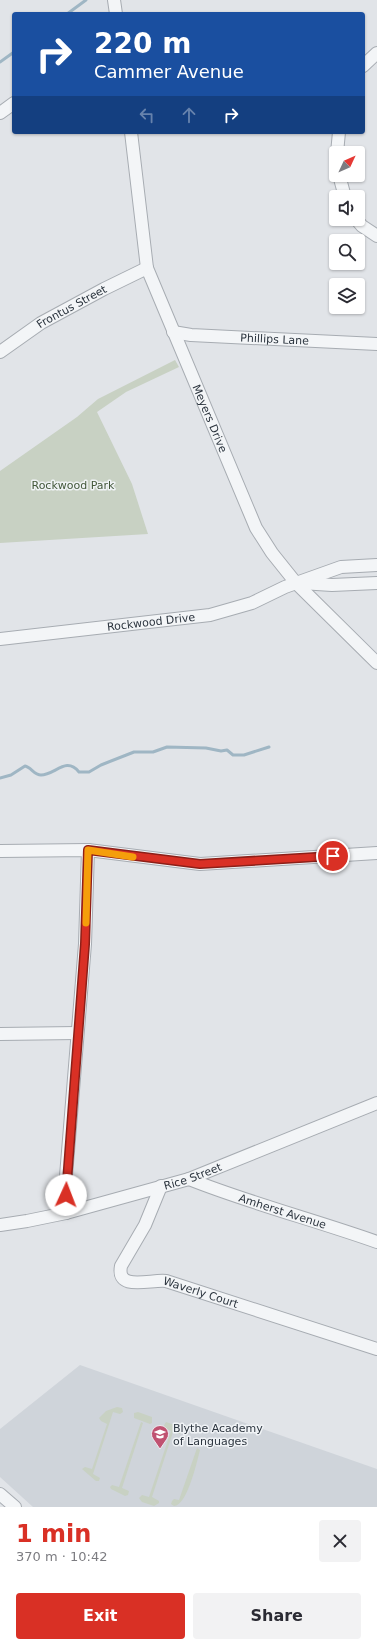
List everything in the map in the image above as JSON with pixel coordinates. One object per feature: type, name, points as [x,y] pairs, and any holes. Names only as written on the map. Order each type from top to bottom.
[{"type":"street","points":[[114,0],[116,12]]},
{"type":"street","points":[[365,64],[377,53]]},
{"type":"street","points":[[0,113],[12,104]]},
{"type":"street","name":"Meyers Drive","points":[[131,134],[148,268],[173,332],[256,528],[272,553],[296,583],[377,663]]},
{"type":"street","points":[[338,146],[339,134]]},
{"type":"street","points":[[362,226],[377,236]]},
{"type":"street","name":"Frontus Street","points":[[0,352],[41,323],[104,289],[148,268]]},
{"type":"street","name":"Phillips Lane","points":[[173,332],[377,344]]},
{"type":"street","name":"Rockwood Drive","points":[[0,639],[210,615],[252,603],[296,583],[341,567],[377,565]]},
{"type":"street","name":"Rockwood Drive","points":[[296,583],[332,586],[377,583]]},
{"type":"street","points":[[66,1213],[65,1188],[85,944],[88,850]]},
{"type":"street","points":[[0,851],[88,850],[200,864],[377,853]]},
{"type":"street","points":[[0,1034],[77,1033]]},
{"type":"street","name":"Rice Street","points":[[0,1225],[66,1213],[189,1179],[377,1104]]},
{"type":"street","name":"Amherst Avenue","points":[[189,1179],[217,1190],[308,1218],[377,1242]]},
{"type":"street","name":"Waverly Court","points":[[160,1186],[145,1226],[120,1266],[122,1277],[127,1282],[133,1284],[155,1280],[166,1281],[377,1349]]},
{"type":"street","points":[[0,1494],[15,1507]]},
{"type":"shaded area","name":"Blythe Academy of Languages","points":[[80,1365],[377,1469],[377,1507],[33,1507],[0,1477],[0,1429]]},
{"type":"green space","name":"Rockwood Park","points":[[175,360],[179,367],[126,392],[97,412],[132,484],[148,534],[0,543],[0,471],[77,417],[98,399]]},
{"type":"green space","points":[[117,1407],[122,1408],[123,1412],[120,1414],[113,1412],[93,1474],[100,1478],[99,1481],[96,1481],[82,1469],[85,1467],[92,1469],[107,1424],[99,1418],[106,1411]]},
{"type":"green space","points":[[138,1412],[152,1417],[152,1423],[150,1424],[134,1418],[134,1413]]},
{"type":"green space","points":[[141,1422],[143,1423],[122,1488],[129,1491],[128,1495],[125,1496],[111,1489],[110,1487],[112,1485],[119,1487]]},
{"type":"green space","points":[[166,1422],[181,1427],[183,1431],[180,1434],[173,1432],[152,1497],[159,1501],[159,1503],[154,1506],[142,1502],[139,1498],[142,1495],[149,1497],[171,1431],[163,1427]]},
{"type":"green space","points":[[197,1448],[200,1450],[191,1482],[183,1499],[179,1504],[174,1506],[171,1504],[172,1501],[174,1499],[179,1500]]},
{"type":"waterway","points":[[70,12],[86,0]]},
{"type":"waterway","points":[[0,62],[12,53]]},
{"type":"waterway","points":[[0,778],[11,775],[25,766],[39,775],[46,774],[65,766],[70,766],[79,772],[89,772],[101,765],[134,752],[153,752],[167,747],[206,748],[221,751],[227,750],[233,755],[244,755],[269,747]]},
{"type":"slow traffic","points":[[86,923],[88,850],[133,857]]},
{"type":"place","name":"Blythe Academy of Languages","points":[[160,1449]]},
{"type":"route","points":[[66,1195],[65,1188],[73,1079],[85,944],[88,850],[200,864],[333,856]]}]
